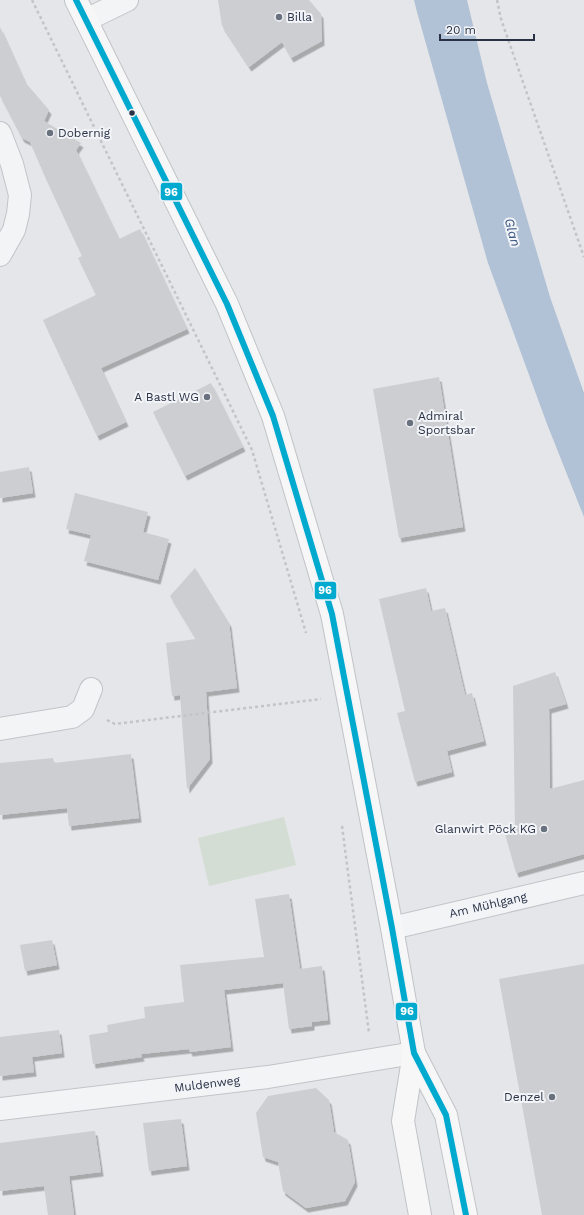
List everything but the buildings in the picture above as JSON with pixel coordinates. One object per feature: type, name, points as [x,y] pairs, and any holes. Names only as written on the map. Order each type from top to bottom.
[{"type":"main road","points":[[76,0],[227,304],[273,416],[332,614],[392,928],[414,1053],[446,1115],[466,1215]]},
{"type":"main road","points":[[414,1053],[403,1121],[420,1215]]},
{"type":"street","points":[[86,20],[127,0]]},
{"type":"street","points":[[0,133],[12,164],[20,196],[14,230],[2,247]]},
{"type":"street","points":[[0,729],[72,718],[83,709],[91,689]]},
{"type":"street","name":"Am Mühlgang","points":[[392,928],[584,883]]},
{"type":"street","name":"Muldenweg","points":[[0,1109],[268,1077],[414,1053]]},
{"type":"path","points":[[32,0],[252,450],[307,639]]},
{"type":"path","points":[[497,0],[500,19],[584,257]]},
{"type":"path","points":[[114,724],[325,698]]},
{"type":"path","points":[[342,822],[373,1060]]},
{"type":"shaded area","points":[[284,817],[296,865],[209,886],[198,838]]},
{"type":"water","name":"Glan","points":[[414,0],[467,0],[487,83],[550,297],[584,393],[584,517],[547,424],[488,263]]},
{"type":"transit line","name":"96","points":[[76,0],[227,304],[273,416],[332,614],[392,928],[414,1053],[446,1115],[466,1215]]},
{"type":"place","name":"Billa","points":[[279,17]]},
{"type":"place","name":"Dobernig","points":[[50,133]]},
{"type":"place","name":"A Bastl WG","points":[[207,397]]},
{"type":"place","name":"Admiral Sportsbar","points":[[410,423]]},
{"type":"place","name":"Glanwirt Pöck KG","points":[[544,829]]},
{"type":"place","name":"Denzel","points":[[552,1097]]}]
